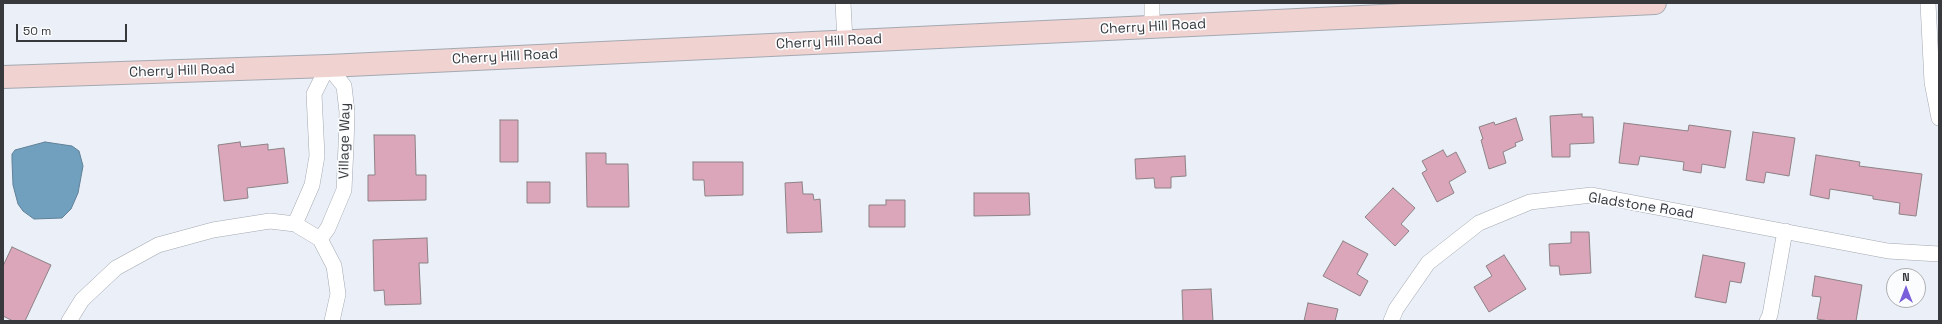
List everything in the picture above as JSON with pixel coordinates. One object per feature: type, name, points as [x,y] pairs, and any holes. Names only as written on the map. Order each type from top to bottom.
[{"type":"main road","name":"Cherry Hill Road","points":[[3,77],[328,66],[1655,3]]},
{"type":"street","points":[[842,3],[844,41]]},
{"type":"street","points":[[1152,3],[1152,27]]},
{"type":"street","points":[[1928,3],[1932,82],[1939,118]]},
{"type":"street","name":"Village Way","points":[[295,224],[312,185],[317,156],[314,94],[328,66],[344,86],[347,112],[345,175],[344,190],[328,228],[320,239]]},
{"type":"street","name":"Gladstone Road","points":[[1391,321],[1396,309],[1428,263],[1479,222],[1530,202],[1592,195],[1888,251],[1939,254]]},
{"type":"street","points":[[69,321],[82,300],[116,268],[158,245],[214,230],[270,221],[295,224],[320,239],[334,266],[338,294],[332,321]]},
{"type":"street","points":[[1767,321],[1770,315],[1785,231]]},
{"type":"water","points":[[45,142],[72,146],[79,151],[83,166],[78,193],[71,209],[62,218],[34,219],[23,211],[18,204],[13,185],[12,154],[15,150]]},
{"type":"building","points":[[1582,114],[1582,117],[1593,117],[1594,143],[1570,144],[1570,157],[1552,157],[1550,116]]},
{"type":"building","points":[[1516,118],[1523,140],[1515,143],[1516,146],[1503,152],[1506,163],[1489,169],[1479,127],[1494,122],[1495,125]]},
{"type":"building","points":[[500,120],[518,120],[518,162],[500,162]]},
{"type":"building","points":[[1624,123],[1688,131],[1689,125],[1731,131],[1725,168],[1702,164],[1701,173],[1683,170],[1684,162],[1640,156],[1638,165],[1619,163]]},
{"type":"building","points":[[1753,132],[1795,138],[1789,176],[1766,172],[1764,183],[1746,180]]},
{"type":"building","points":[[374,135],[415,135],[416,175],[426,175],[426,200],[368,201],[368,175],[375,175]]},
{"type":"building","points":[[240,142],[241,147],[268,144],[268,150],[284,148],[288,183],[247,188],[248,198],[224,201],[218,145]]},
{"type":"building","points":[[1443,150],[1447,157],[1456,152],[1466,172],[1449,182],[1454,193],[1437,202],[1422,173],[1427,170],[1422,161]]},
{"type":"building","points":[[586,153],[606,153],[606,164],[628,164],[629,207],[587,207]]},
{"type":"building","points":[[1816,155],[1860,162],[1859,166],[1922,174],[1916,216],[1899,214],[1900,203],[1873,199],[1873,196],[1830,189],[1829,199],[1810,195]]},
{"type":"building","points":[[1185,156],[1186,176],[1171,177],[1171,188],[1155,188],[1154,178],[1136,179],[1135,159]]},
{"type":"building","points":[[693,162],[743,162],[743,195],[705,196],[704,180],[693,180]]},
{"type":"building","points":[[527,182],[550,182],[550,203],[527,203]]},
{"type":"building","points":[[802,182],[803,194],[813,194],[814,200],[820,199],[822,232],[787,233],[785,183]]},
{"type":"building","points":[[1393,188],[1415,208],[1401,224],[1409,231],[1395,246],[1365,217]]},
{"type":"building","points":[[974,193],[1029,193],[1030,215],[974,216]]},
{"type":"building","points":[[886,200],[905,200],[905,227],[869,227],[869,205],[886,205]]},
{"type":"building","points":[[1571,232],[1589,232],[1591,273],[1560,275],[1559,266],[1550,266],[1549,244],[1571,243]]},
{"type":"building","points":[[427,238],[428,263],[419,263],[421,304],[385,305],[384,290],[374,291],[373,240]]},
{"type":"building","points":[[1343,241],[1368,254],[1357,274],[1368,281],[1360,296],[1323,276]]},
{"type":"building","points":[[12,247],[51,265],[25,321],[13,321],[3,316],[3,266]]},
{"type":"building","points":[[1504,255],[1526,289],[1489,312],[1474,287],[1492,276],[1486,266]]},
{"type":"building","points":[[1703,255],[1745,263],[1741,283],[1730,281],[1726,303],[1695,297]]},
{"type":"building","points":[[1815,276],[1862,285],[1856,321],[1830,321],[1817,319],[1821,297],[1812,296]]},
{"type":"building","points":[[1211,289],[1213,321],[1183,321],[1182,290]]},
{"type":"building","points":[[1308,303],[1338,309],[1335,321],[1304,321]]}]
